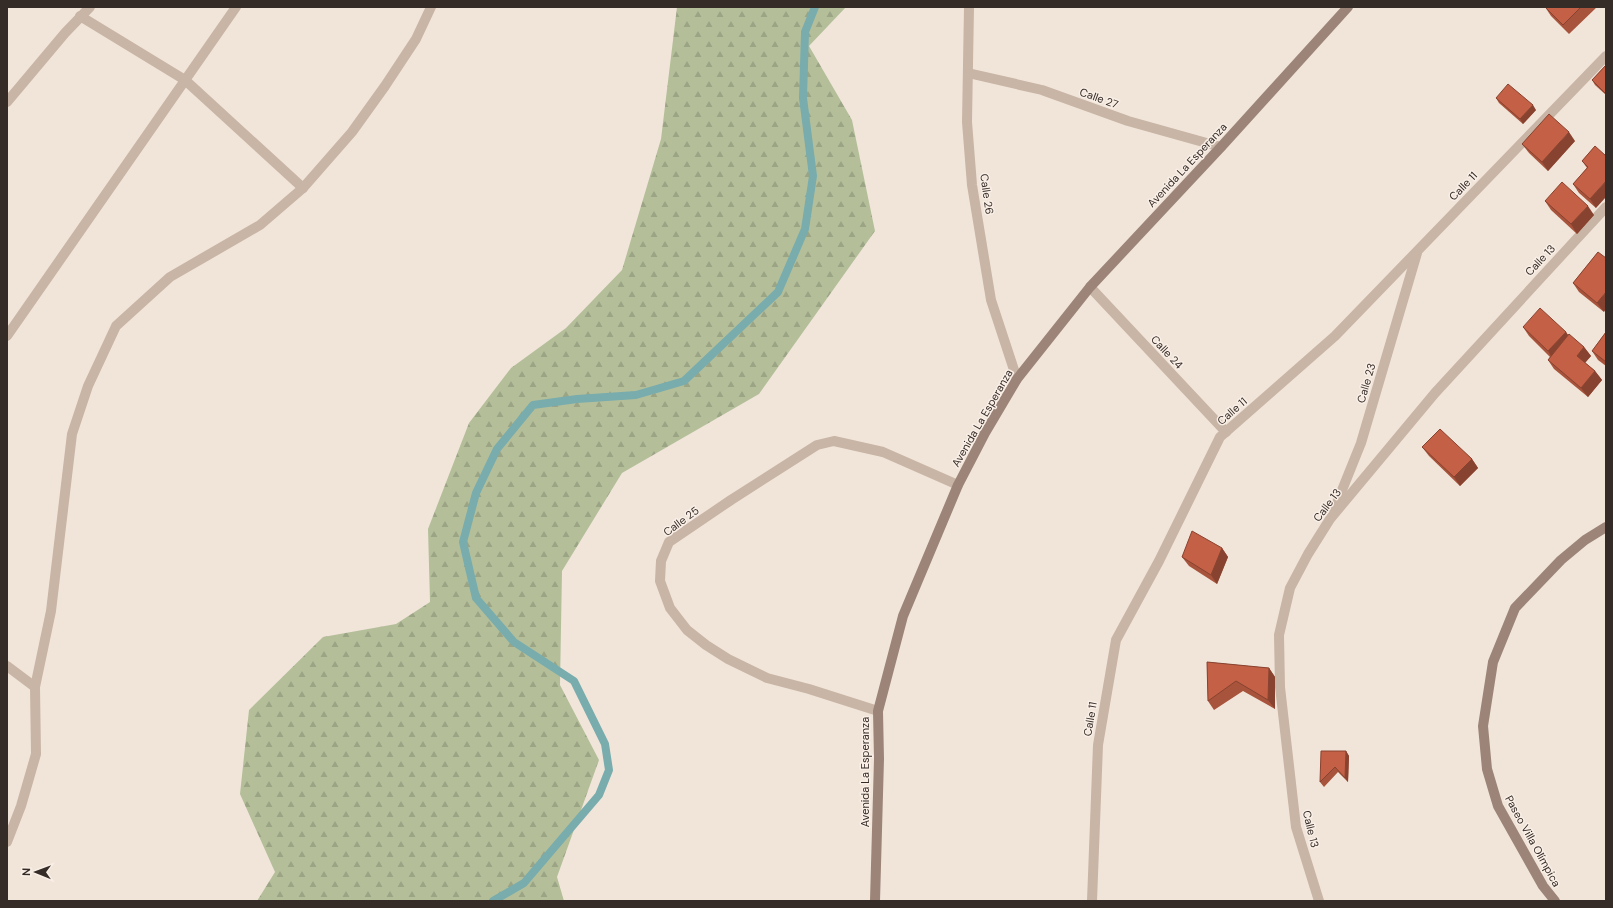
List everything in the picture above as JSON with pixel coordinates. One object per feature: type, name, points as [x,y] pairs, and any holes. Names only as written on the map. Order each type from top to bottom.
[{"type":"street","points":[[7,102],[82,12],[90,7]]},
{"type":"street","points":[[7,336],[236,7]]},
{"type":"street","points":[[7,842],[22,806],[36,754],[34,688],[51,610],[72,434],[88,386],[116,326],[170,277],[260,225],[304,188],[352,132],[385,86],[416,39],[431,7]]},
{"type":"street","name":"Calle 26","points":[[969,7],[967,122],[975,200],[991,300],[1016,379]]},
{"type":"street","name":"Avenida La Esperanza","points":[[875,901],[879,759],[878,711],[903,616],[958,485],[985,432],[1016,379],[1090,287],[1221,148],[1348,7]]},
{"type":"street","points":[[82,12],[185,80],[304,188]]},
{"type":"street","name":"Calle 11","points":[[1092,901],[1098,746],[1116,640],[1159,561],[1220,437],[1335,336],[1606,56]]},
{"type":"street","name":"Calle 27","points":[[968,73],[1042,90],[1128,121],[1221,148]]},
{"type":"street","name":"Calle 13","points":[[1319,901],[1296,827],[1280,687],[1279,635],[1290,588],[1308,554],[1330,519],[1435,393],[1606,207]]},
{"type":"street","name":"Calle 23","points":[[1330,519],[1361,443],[1418,250]]},
{"type":"street","name":"Calle 24","points":[[1090,287],[1226,432]]},
{"type":"street","name":"Calle 25","points":[[878,711],[809,689],[767,678],[728,659],[706,645],[687,630],[670,608],[660,581],[661,561],[669,542],[817,445],[834,441],[882,452],[958,485]]},
{"type":"street","name":"Paseo Villa Olímpica","points":[[1555,901],[1543,886],[1498,806],[1487,769],[1483,726],[1493,662],[1514,608],[1561,560],[1585,540],[1606,527]]},
{"type":"street","points":[[7,666],[34,688]]},
{"type":"green space","points":[[677,7],[846,7],[809,46],[852,120],[875,231],[759,394],[622,473],[562,571],[560,685],[599,760],[557,877],[564,901],[257,901],[275,872],[240,794],[249,710],[323,637],[396,624],[430,602],[428,529],[469,423],[511,368],[566,328],[622,270],[661,139]]},
{"type":"building","points":[[1545,7],[1581,7],[1563,25]]},
{"type":"building","points":[[1606,65],[1606,94],[1592,80]]},
{"type":"building","points":[[1508,84],[1533,105],[1520,119],[1496,98]]},
{"type":"building","points":[[1549,114],[1569,132],[1542,162],[1522,144]]},
{"type":"building","points":[[1595,146],[1606,156],[1606,181],[1590,199],[1573,184],[1588,167],[1582,161]]},
{"type":"building","points":[[1562,182],[1588,206],[1571,224],[1545,201]]},
{"type":"building","points":[[1598,252],[1606,258],[1606,292],[1597,303],[1573,283]]},
{"type":"building","points":[[1540,308],[1566,332],[1548,351],[1523,327]]},
{"type":"building","points":[[1606,332],[1606,362],[1592,351]]},
{"type":"building","points":[[1569,334],[1584,347],[1577,356],[1595,371],[1581,388],[1548,360]]},
{"type":"building","points":[[1440,429],[1472,459],[1454,477],[1422,447]]},
{"type":"building","points":[[1192,531],[1222,548],[1211,575],[1182,557]]},
{"type":"building","points":[[1207,662],[1269,668],[1268,700],[1236,681],[1208,701]]},
{"type":"building","points":[[1321,751],[1346,751],[1345,778],[1335,767],[1320,782]]},
{"type":"waterway","points":[[493,901],[524,883],[599,795],[609,770],[605,744],[574,681],[514,642],[476,598],[463,542],[476,493],[497,449],[533,405],[577,399],[636,395],[684,381],[778,292],[805,229],[813,176],[803,98],[805,32],[815,7]]}]
